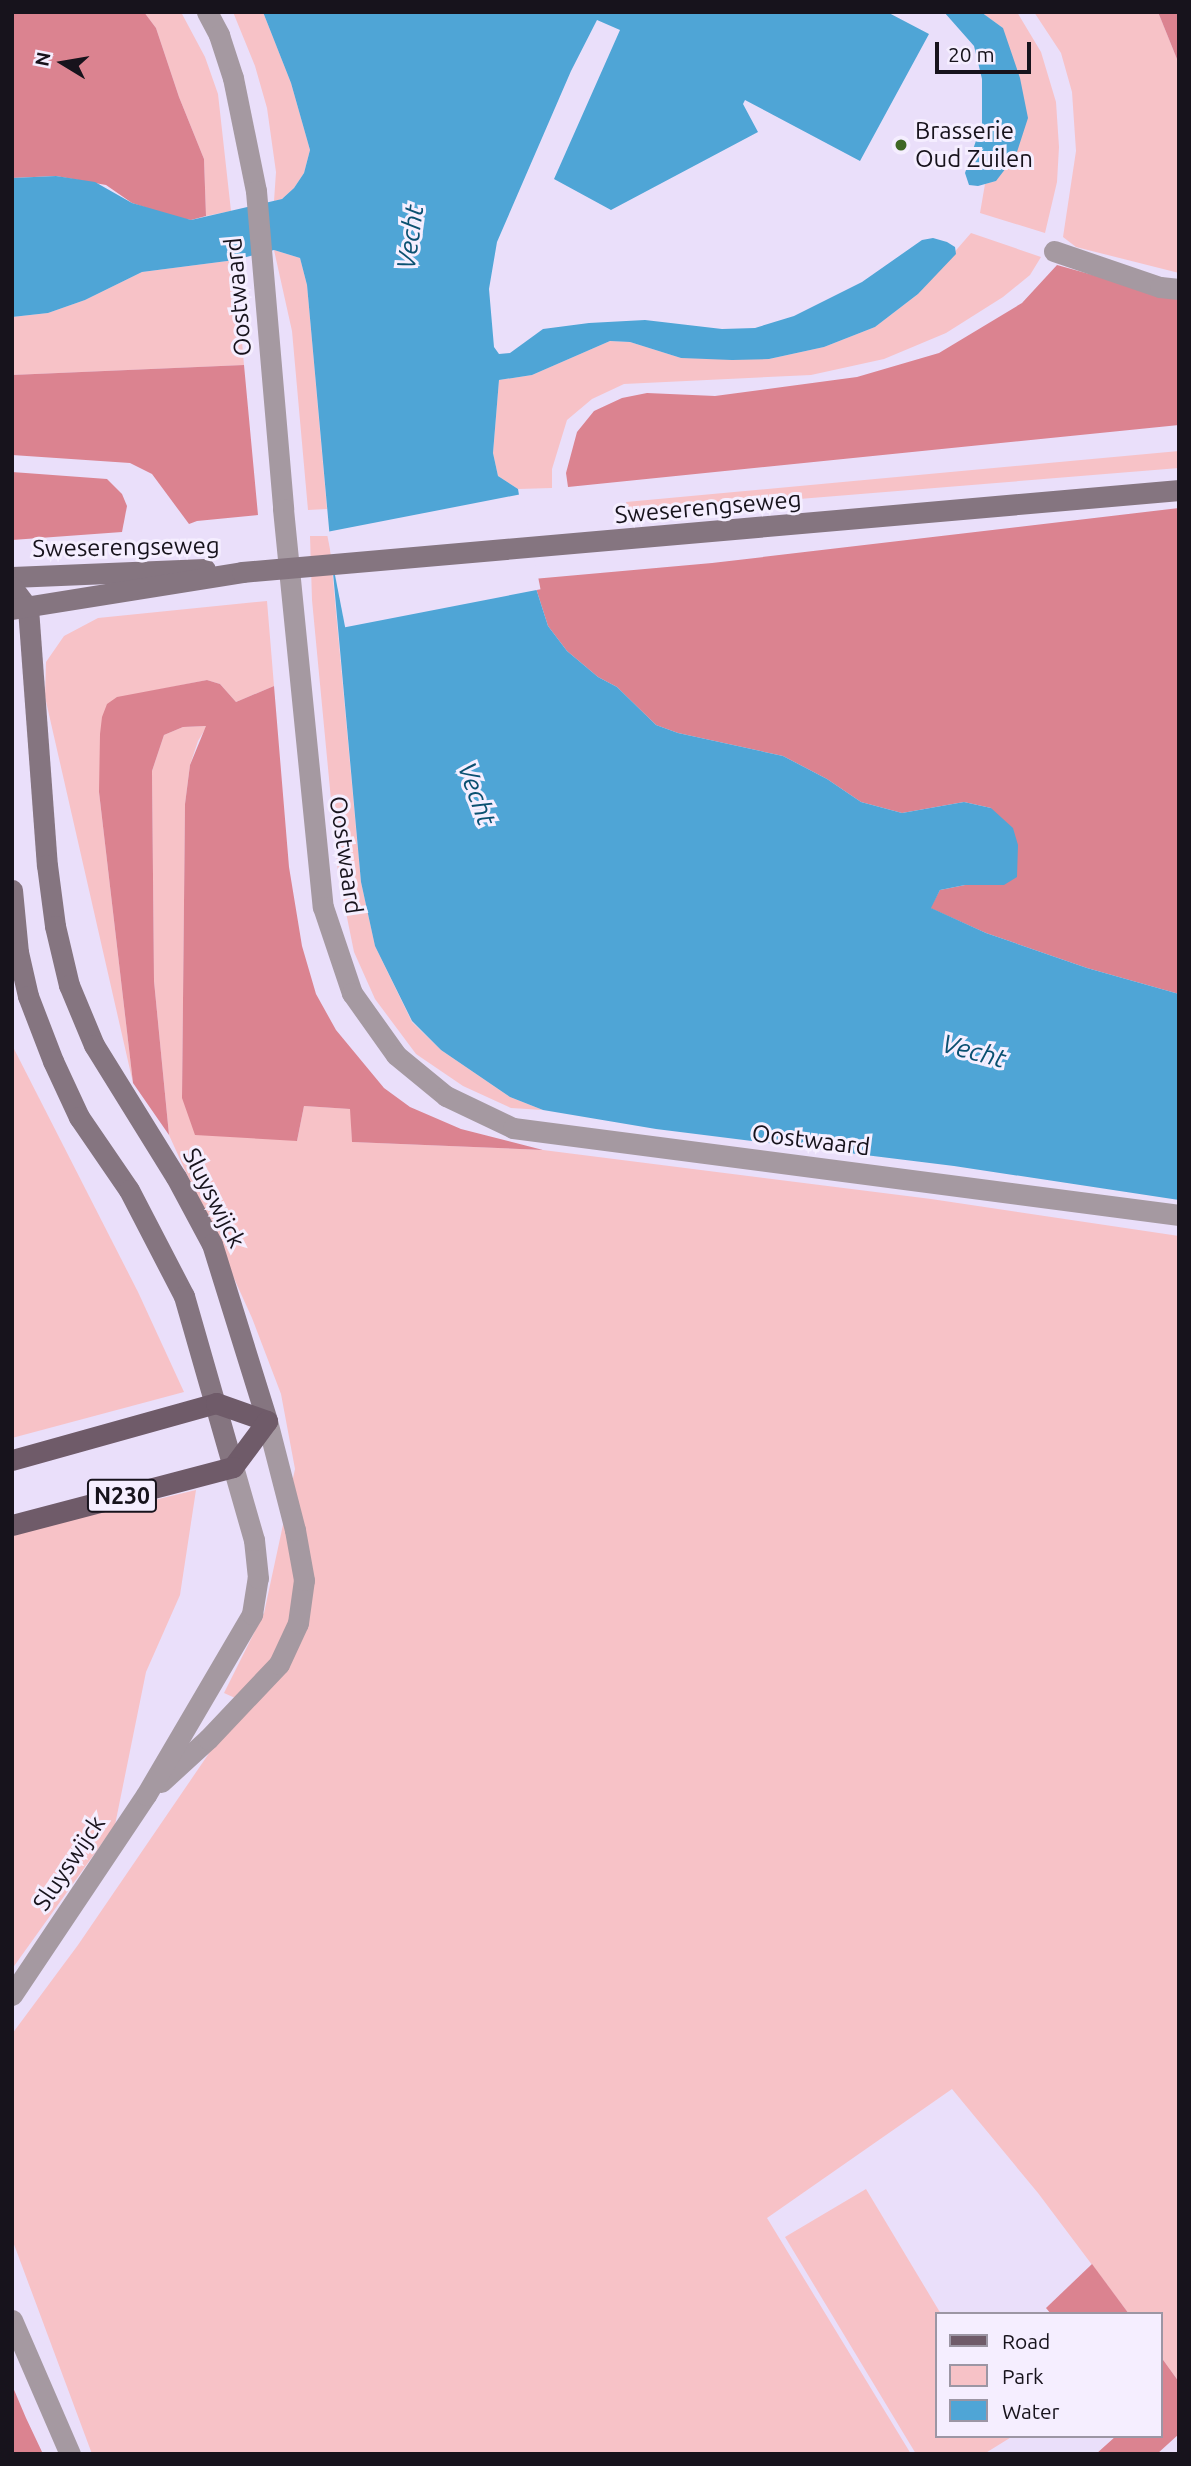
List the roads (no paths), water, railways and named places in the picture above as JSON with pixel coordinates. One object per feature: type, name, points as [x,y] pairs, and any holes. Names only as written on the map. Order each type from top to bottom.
[{"type":"main road","name":"Sweserengseweg","points":[[20,608],[242,572],[602,543],[1179,490]]},
{"type":"main road","name":"Sweserengseweg","points":[[12,577],[192,568],[242,572]]},
{"type":"main road","points":[[12,587],[20,608]]},
{"type":"main road","name":"Sluyswijck","points":[[20,608],[47,865],[55,926],[69,985],[94,1045],[176,1177],[212,1244],[267,1421]]},
{"type":"main road","name":"Sluyswijck","points":[[12,890],[18,952],[26,985],[53,1061],[79,1117],[129,1189],[184,1296],[233,1467]]},
{"type":"main road","points":[[215,1404],[267,1421],[233,1467]]},
{"type":"main road","name":"N230","points":[[12,1461],[215,1404]]},
{"type":"main road","name":"N230","points":[[12,1525],[233,1467]]},
{"type":"street","name":"Oostwaard","points":[[207,12],[219,35],[233,78],[256,191],[323,907],[352,993],[396,1055],[446,1096],[513,1128],[1179,1215]]},
{"type":"street","points":[[1054,251],[1160,287],[1179,289]]},
{"type":"street","name":"Sluyswijck","points":[[146,1795],[208,1739],[279,1664],[298,1623],[304,1580],[295,1530],[267,1421]]},
{"type":"street","name":"Sluyswijck","points":[[12,1994],[146,1795],[252,1614],[258,1578],[254,1540],[233,1467]]},
{"type":"street","points":[[12,2320],[70,2454]]},
{"type":"water","name":"Vecht","points":[[263,12],[887,12],[929,34],[860,161],[745,100],[743,104],[758,132],[611,210],[554,179],[620,30],[597,20],[571,71],[497,242],[489,289],[494,347],[499,354],[510,353],[543,329],[589,323],[645,320],[722,329],[755,328],[794,316],[862,282],[922,240],[933,238],[947,242],[955,247],[956,254],[918,294],[875,327],[824,347],[769,359],[732,360],[681,358],[630,342],[610,341],[532,375],[499,380],[493,453],[498,476],[518,489],[533,579],[548,626],[567,651],[598,677],[617,687],[656,725],[678,733],[783,756],[827,779],[861,802],[902,813],[964,802],[991,808],[1013,828],[1018,845],[1017,877],[1004,885],[965,885],[940,890],[931,908],[986,933],[1087,968],[1179,994],[1179,1200],[954,1166],[656,1129],[543,1110],[510,1097],[441,1050],[412,1021],[375,946],[361,882],[307,285],[300,258],[274,250],[235,260],[142,272],[85,300],[48,313],[12,317],[12,178],[56,176],[95,182],[132,203],[191,220],[282,199],[294,188],[304,173],[310,150],[291,83]]},
{"type":"water","points":[[944,12],[981,12],[1003,28],[1020,78],[1028,118],[1016,155],[996,181],[978,186],[969,185],[965,173],[982,123],[982,79],[974,46]]},
{"type":"place","name":"Brasserie Oud Zuilen","points":[[901,145]]}]
